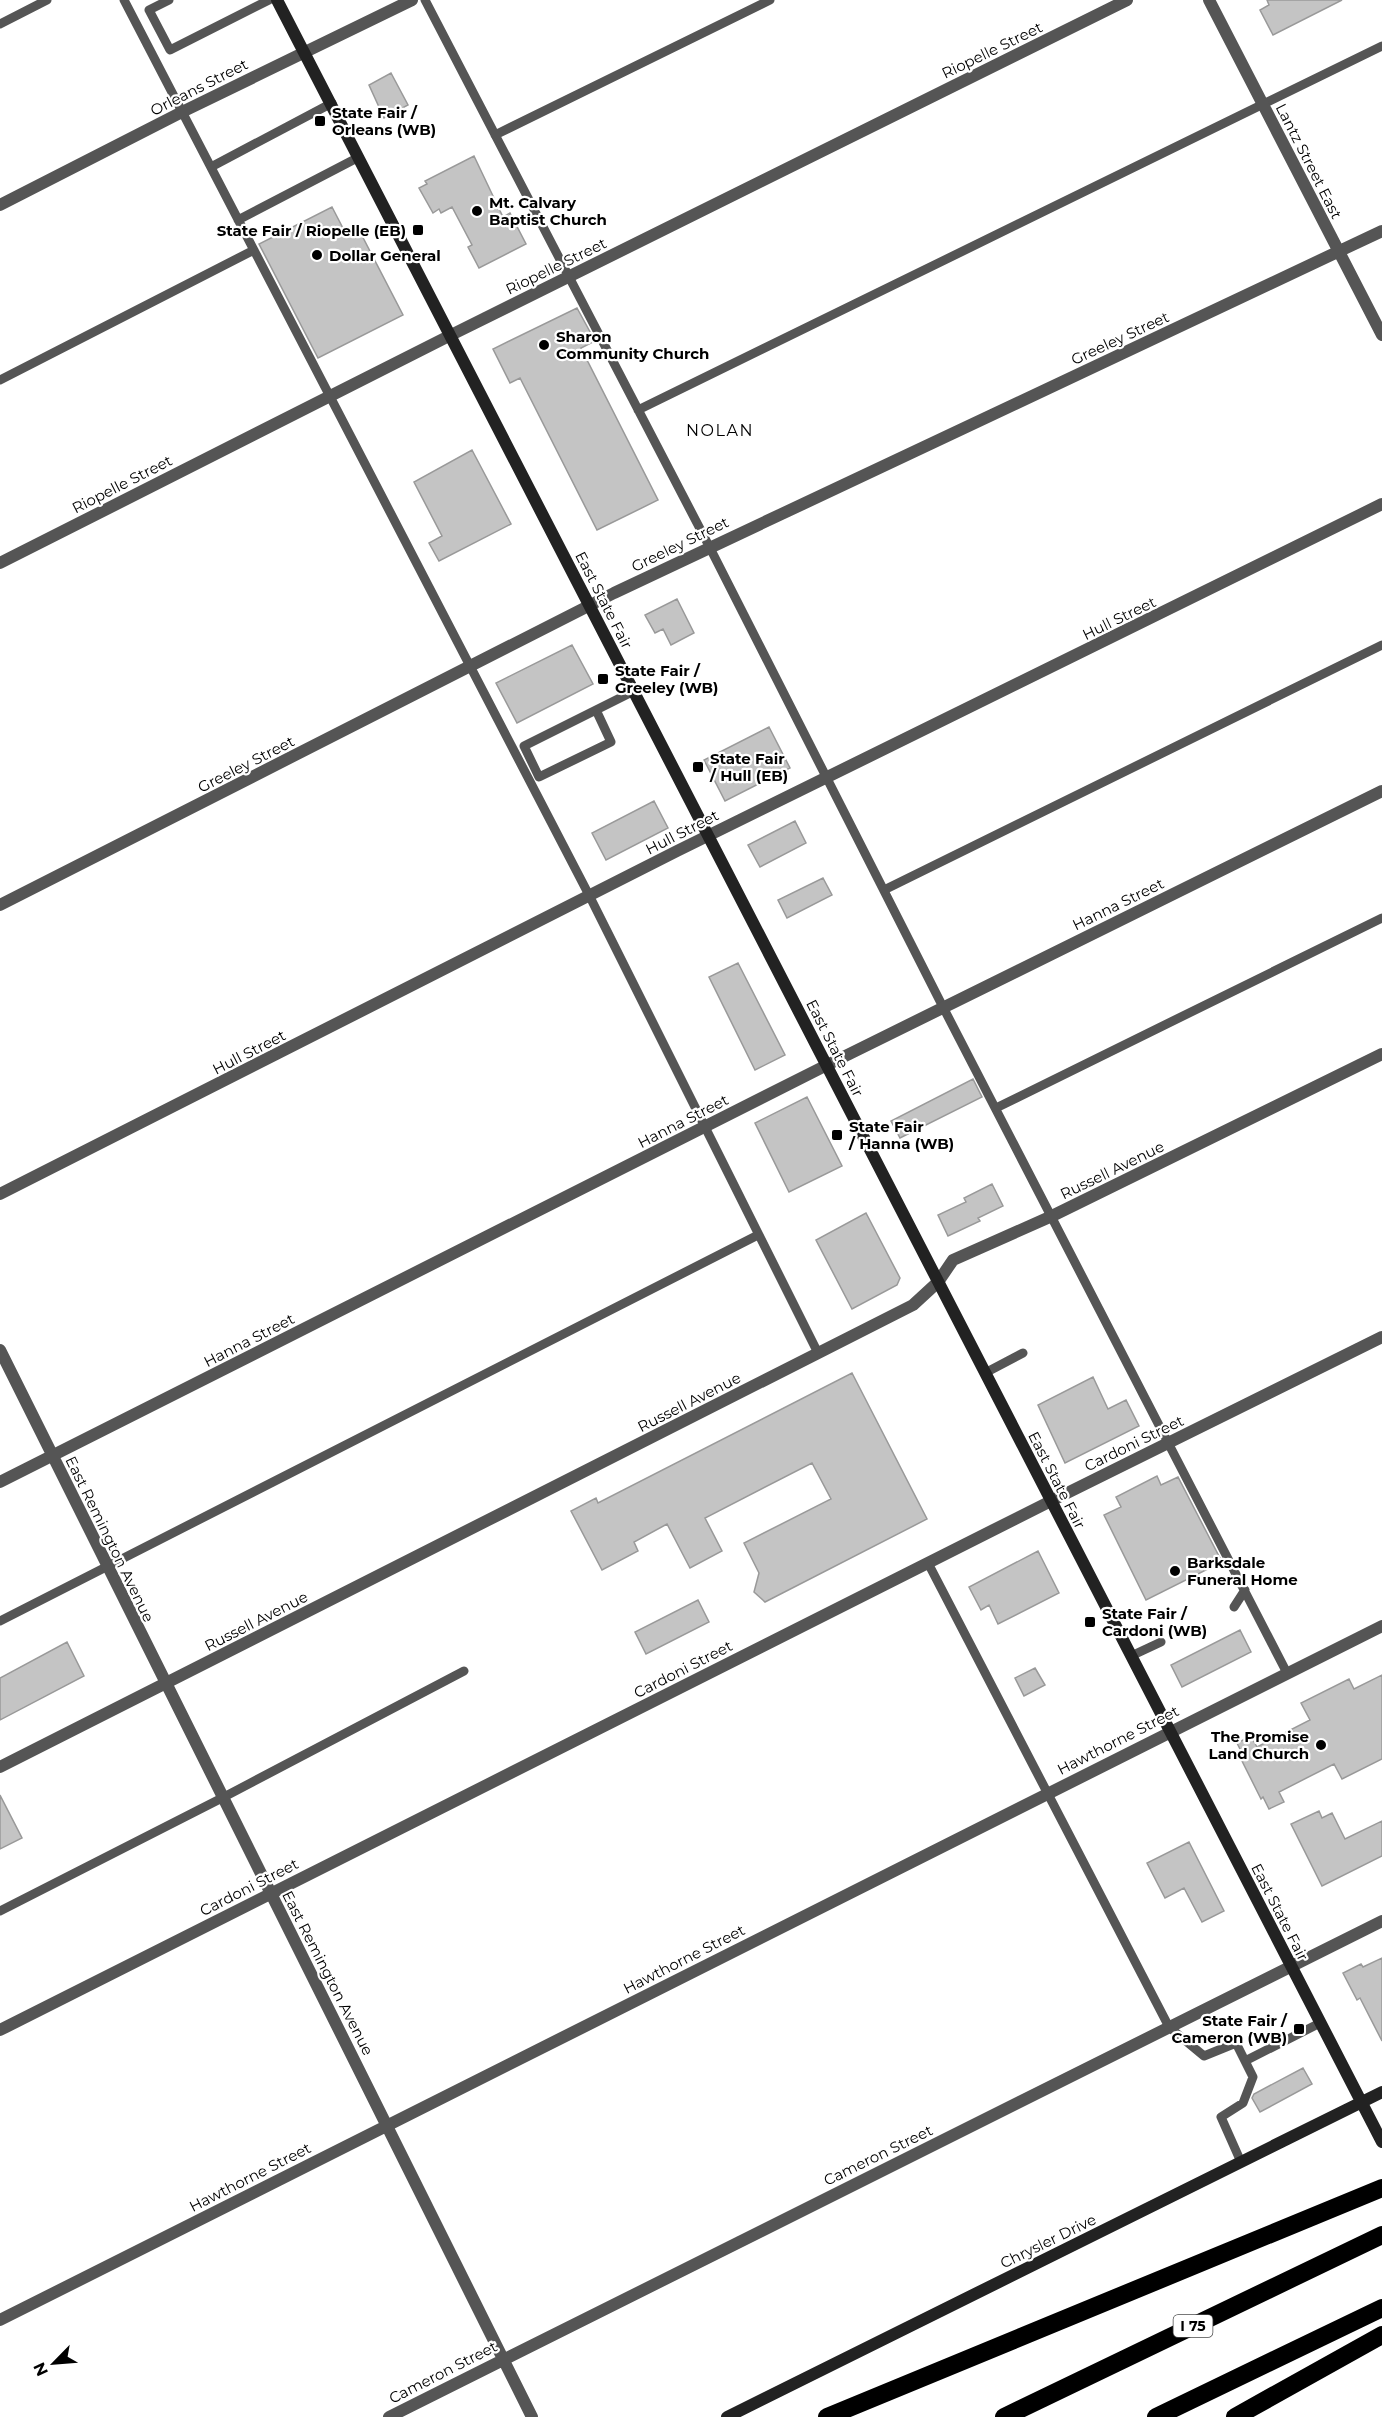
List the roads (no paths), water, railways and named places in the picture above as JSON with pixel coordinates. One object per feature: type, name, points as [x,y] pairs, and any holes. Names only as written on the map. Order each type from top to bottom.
[{"type":"highway","points":[[826,2417],[1382,2188]]},
{"type":"highway","name":"I 75","points":[[1004,2417],[1382,2235]]},
{"type":"highway","points":[[1156,2417],[1382,2308]]},
{"type":"highway","points":[[1235,2417],[1382,2335]]},
{"type":"street","name":"East State Fair","points":[[277,0],[1382,2142]]},
{"type":"street","name":"Orleans Street","points":[[0,205],[182,112],[412,0]]},
{"type":"street","name":"Riopelle Street","points":[[0,563],[569,276],[1127,0]]},
{"type":"street","name":"Lantz Street East","points":[[1209,0],[1382,335]]},
{"type":"street","name":"Greeley Street","points":[[0,905],[709,546],[1382,231]]},
{"type":"street","name":"Hull Street","points":[[0,1194],[707,837],[1382,504]]},
{"type":"street","name":"Hanna Street","points":[[0,1482],[943,1007],[1382,791]]},
{"type":"street","name":"Russell Avenue","points":[[0,1767],[913,1305],[938,1282],[953,1260],[1052,1216],[1382,1054]]},
{"type":"street","name":"Cardoni Street","points":[[0,2030],[1051,1501],[1382,1338]]},
{"type":"street","name":"East Remington Avenue","points":[[0,1350],[532,2417]]},
{"type":"street","name":"Hawthorne Street","points":[[0,2320],[1382,1626]]},
{"type":"street","name":"Cameron Street","points":[[389,2417],[1382,1921]]},
{"type":"street","name":"Chrysler Drive","points":[[727,2417],[1382,2092]]},
{"type":"lane","points":[[0,24],[47,0]]},
{"type":"lane","points":[[124,0],[590,897],[818,1353]]},
{"type":"lane","points":[[169,0],[148,10],[170,50],[269,0]]},
{"type":"lane","points":[[425,0],[709,546],[943,1007],[1287,1672]]},
{"type":"lane","points":[[495,135],[770,0]]},
{"type":"lane","points":[[638,410],[1382,46]]},
{"type":"lane","points":[[211,167],[332,103]]},
{"type":"lane","points":[[238,220],[359,157]]},
{"type":"lane","points":[[0,380],[254,250]]},
{"type":"lane","points":[[884,890],[1382,645]]},
{"type":"lane","points":[[596,710],[611,742],[539,777],[524,746],[596,710],[634,691]]},
{"type":"lane","points":[[996,1108],[1382,918]]},
{"type":"lane","points":[[0,1621],[758,1235]]},
{"type":"lane","points":[[985,1373],[1023,1353]]},
{"type":"lane","points":[[928,1563],[1169,2027],[1204,2056],[1236,2043],[1252,2078],[1243,2103],[1221,2117],[1241,2162]]},
{"type":"lane","points":[[1234,1607],[1245,1590]]},
{"type":"lane","points":[[1131,1656],[1161,1642]]},
{"type":"lane","points":[[0,1911],[465,1671]]},
{"type":"lane","points":[[1245,2061],[1320,2023]]},
{"type":"place","name":"State Fair / Orleans (WB)","points":[[320,121]]},
{"type":"place","name":"Mt. Calvary Baptist Church","points":[[477,211]]},
{"type":"place","name":"State Fair / Riopelle (EB)","points":[[418,230]]},
{"type":"place","name":"Dollar General","points":[[317,255]]},
{"type":"place","name":"Sharon Community Church","points":[[544,345]]},
{"type":"place","name":"State Fair / Greeley (WB)","points":[[603,679]]},
{"type":"place","name":"State Fair / Hull (EB)","points":[[698,767]]},
{"type":"place","name":"State Fair / Hanna (WB)","points":[[837,1135]]},
{"type":"place","name":"Barksdale Funeral Home","points":[[1175,1571]]},
{"type":"place","name":"State Fair / Cardoni (WB)","points":[[1090,1622]]},
{"type":"place","name":"The Promise Land Church","points":[[1321,1745]]},
{"type":"place","name":"State Fair / Cameron (WB)","points":[[1299,2029]]},
{"type":"district","name":"NOLAN","points":[[720,430]]}]
